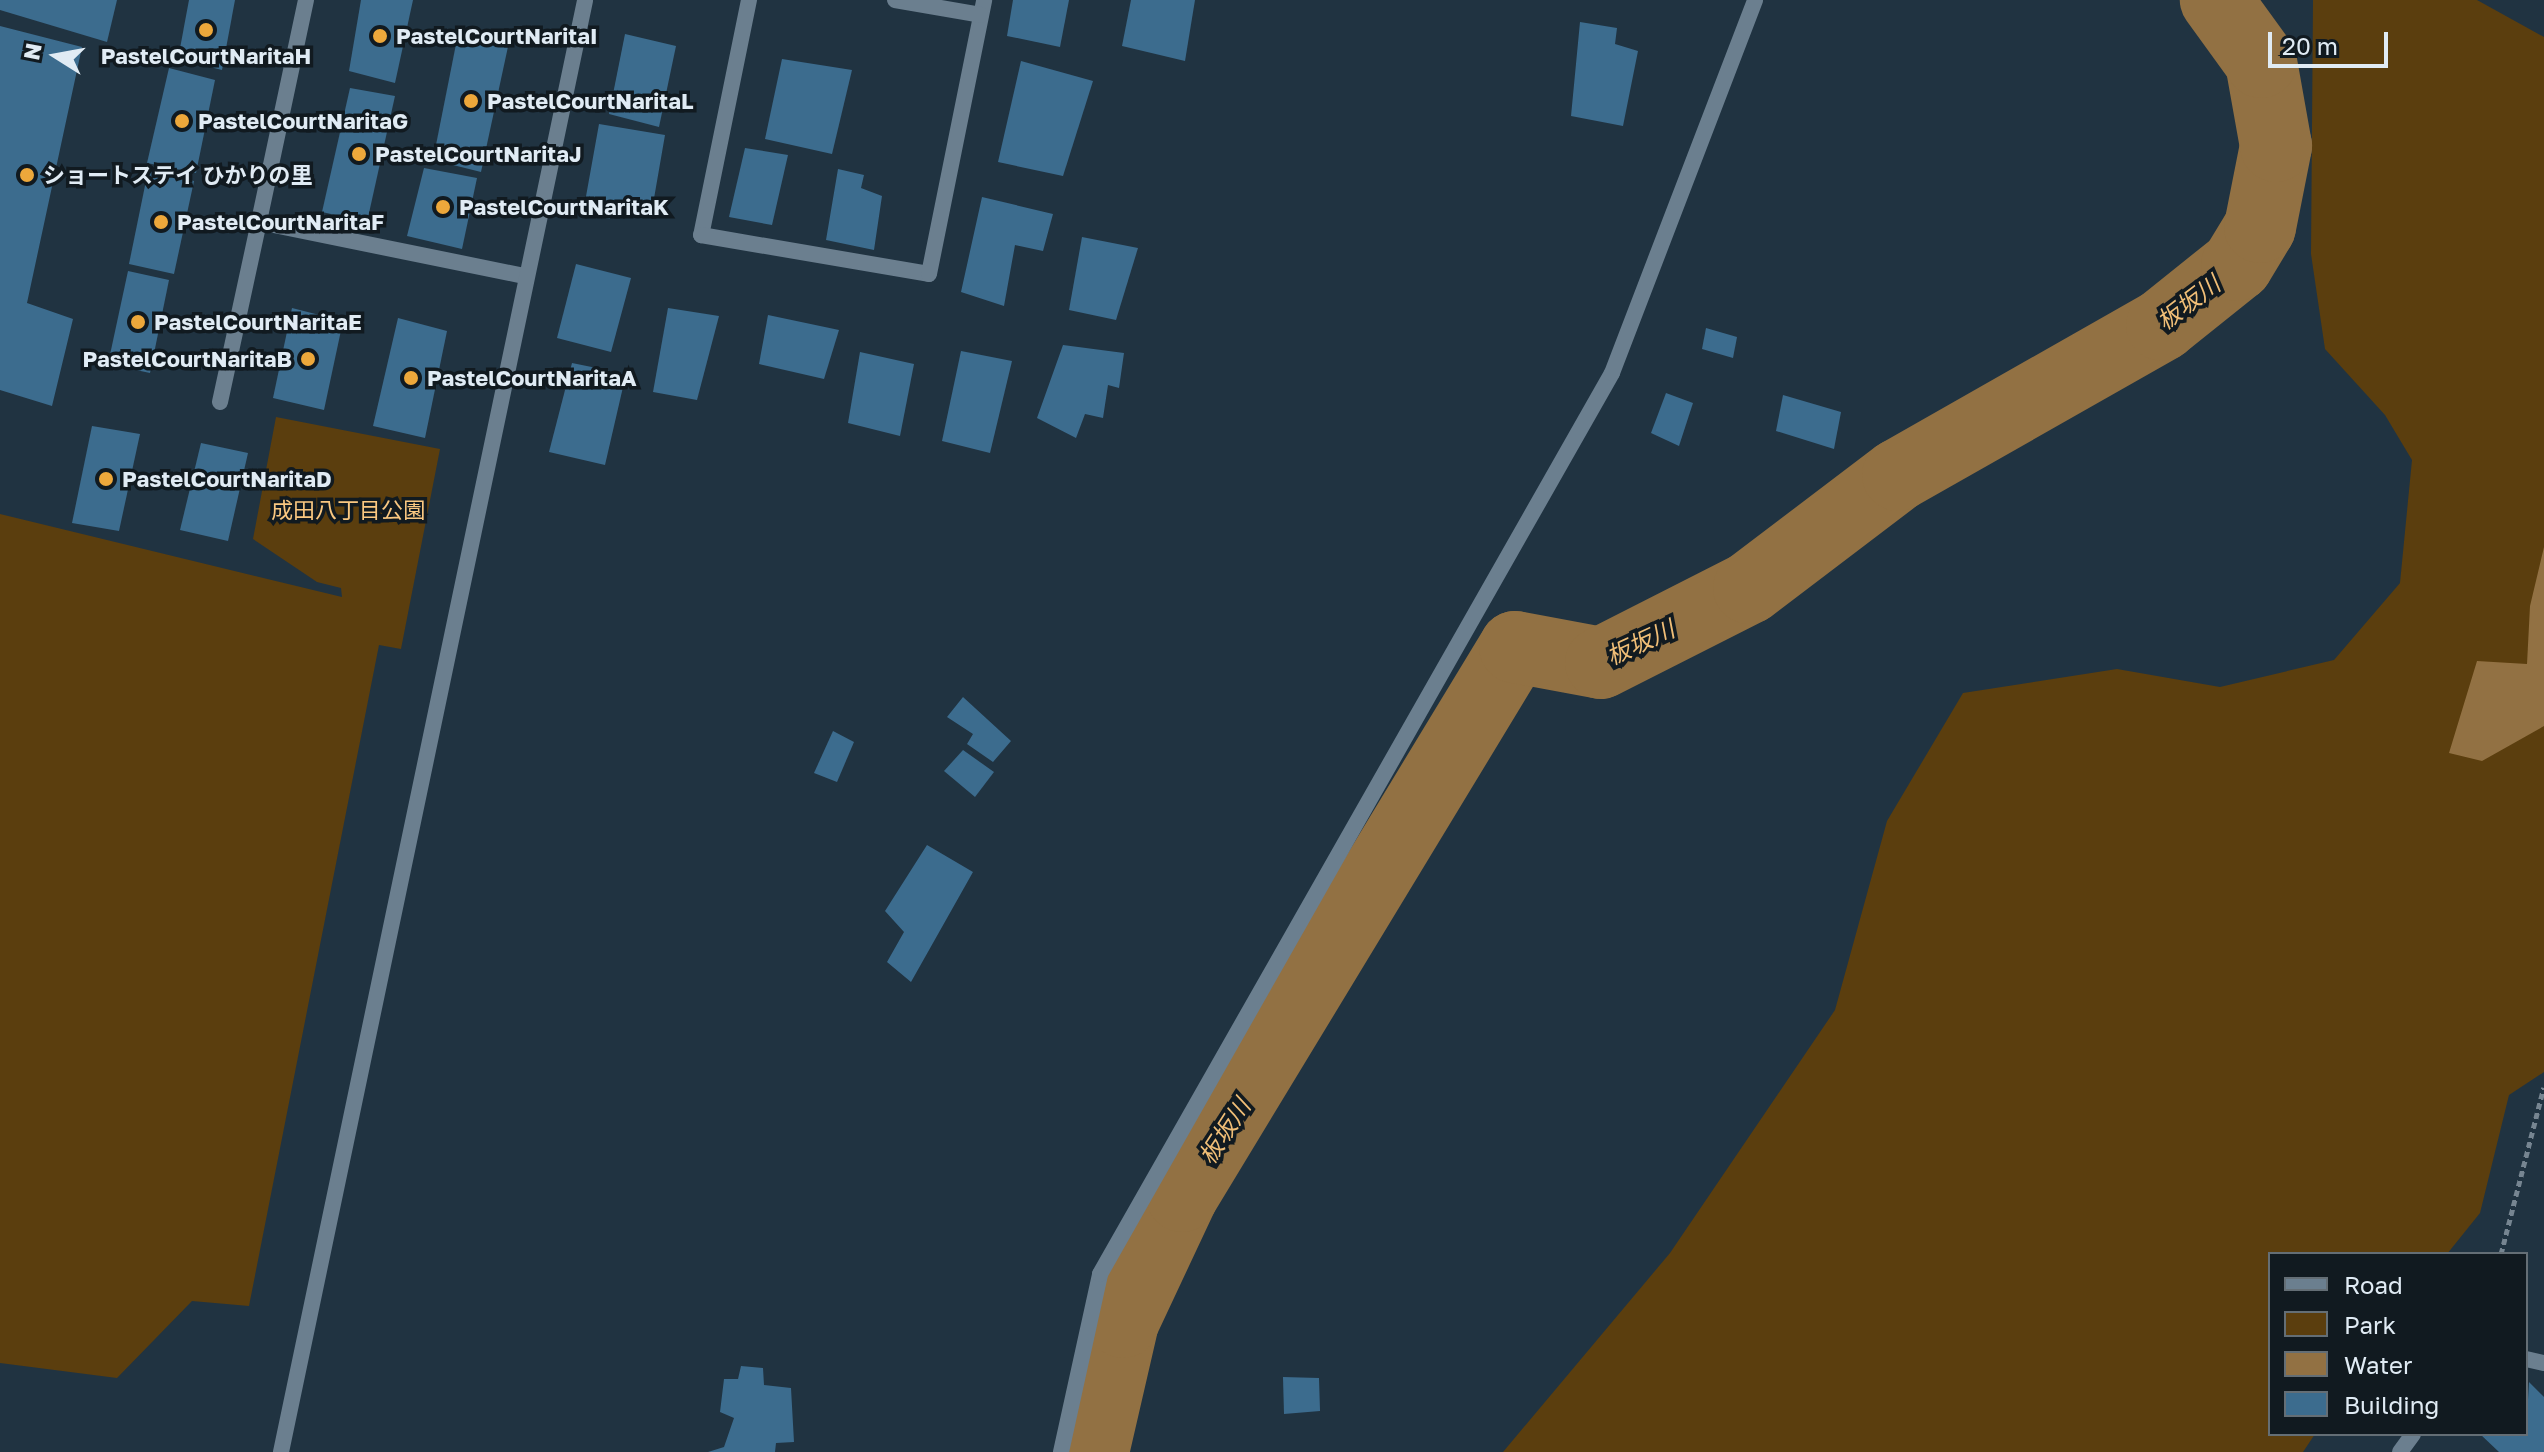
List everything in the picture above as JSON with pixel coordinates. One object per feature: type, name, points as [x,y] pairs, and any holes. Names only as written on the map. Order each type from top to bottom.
[{"type":"street","points":[[220,402],[306,0]]},
{"type":"street","points":[[281,1452],[524,276],[585,0]]},
{"type":"street","points":[[749,0],[701,235],[929,274],[983,7],[895,0]]},
{"type":"street","points":[[1061,1452],[1100,1274],[1612,373],[1755,0]]},
{"type":"street","points":[[259,222],[524,276]]},
{"type":"path","points":[[2502,1252],[2544,1087]]},
{"type":"green space","points":[[2313,0],[2477,0],[2544,37],[2544,1072],[2509,1095],[2480,1213],[2449,1252],[2268,1252],[2268,1436],[2314,1436],[2303,1452],[1503,1452],[1670,1253],[1835,1010],[1887,821],[1963,693],[2117,669],[2220,687],[2334,660],[2400,583],[2412,460],[2385,415],[2325,349],[2311,254]]},
{"type":"green space","name":"成田八丁目公園","points":[[276,417],[440,449],[401,649],[379,645],[249,1306],[192,1301],[117,1378],[0,1363],[0,514],[342,597],[341,588],[317,582],[253,539]]},
{"type":"water","points":[[2544,547],[2544,726],[2482,761],[2449,753],[2477,661],[2527,664],[2530,606]]},
{"type":"building","points":[[0,0],[117,0],[107,42],[0,10]]},
{"type":"building","name":"PastelCourtNaritaH","points":[[189,0],[235,0],[222,70],[178,59]]},
{"type":"building","name":"PastelCourtNaritaI","points":[[361,0],[413,0],[395,83],[349,71]]},
{"type":"building","points":[[1013,0],[1069,0],[1060,47],[1007,36]]},
{"type":"building","points":[[1131,0],[1195,0],[1185,61],[1122,46]]},
{"type":"building","points":[[1580,22],[1617,28],[1615,44],[1638,51],[1623,126],[1571,116]]},
{"type":"building","name":"ショートステイ ひかりの里","points":[[0,26],[82,47],[27,303],[73,319],[52,406],[0,390]]},
{"type":"building","name":"PastelCourtNaritaL","points":[[459,29],[509,42],[481,172],[433,160]]},
{"type":"building","points":[[625,34],[676,46],[659,127],[609,114]]},
{"type":"building","points":[[782,59],[852,70],[832,154],[765,139]]},
{"type":"building","points":[[1021,61],[1093,81],[1063,176],[998,162]]},
{"type":"building","name":"PastelCourtNaritaG","points":[[169,68],[215,80],[196,173],[147,163]]},
{"type":"building","name":"PastelCourtNaritaJ","points":[[350,88],[395,96],[367,222],[322,212]]},
{"type":"building","points":[[599,124],[665,135],[652,210],[614,202],[610,219],[583,213]]},
{"type":"building","points":[[745,148],[788,155],[772,225],[729,217]]},
{"type":"building","name":"PastelCourtNaritaK","points":[[424,168],[477,178],[462,249],[407,236]]},
{"type":"building","points":[[838,169],[864,175],[861,188],[882,196],[874,250],[826,240]]},
{"type":"building","name":"PastelCourtNaritaF","points":[[148,171],[194,181],[174,274],[129,264]]},
{"type":"building","points":[[982,197],[1053,214],[1043,251],[1015,245],[1004,306],[961,292]]},
{"type":"building","points":[[1082,237],[1138,248],[1116,320],[1069,310]]},
{"type":"building","points":[[576,264],[631,278],[611,352],[557,338]]},
{"type":"building","name":"PastelCourtNaritaE","points":[[128,271],[169,280],[150,373],[108,364]]},
{"type":"building","name":"PastelCourtNaritaB","points":[[292,308],[343,321],[324,410],[273,398]]},
{"type":"building","points":[[668,308],[719,316],[697,400],[653,392]]},
{"type":"building","points":[[768,315],[839,330],[824,379],[759,364]]},
{"type":"building","name":"PastelCourtNaritaA","points":[[398,318],[447,331],[425,438],[373,426]]},
{"type":"building","points":[[1706,328],[1737,337],[1733,358],[1702,349]]},
{"type":"building","points":[[1063,345],[1124,353],[1119,388],[1108,385],[1103,418],[1085,414],[1076,438],[1037,418]]},
{"type":"building","points":[[961,351],[1012,361],[990,453],[942,441]]},
{"type":"building","points":[[860,352],[914,364],[900,436],[848,423]]},
{"type":"building","points":[[572,363],[626,374],[605,465],[549,452]]},
{"type":"building","points":[[1666,393],[1693,403],[1679,446],[1651,433]]},
{"type":"building","points":[[1783,395],[1841,412],[1834,449],[1776,431]]},
{"type":"building","name":"PastelCourtNaritaD","points":[[92,426],[140,434],[119,531],[72,523]]},
{"type":"building","points":[[201,443],[248,453],[228,541],[180,530]]},
{"type":"building","points":[[963,697],[1011,741],[993,762],[967,744],[973,734],[947,717]]},
{"type":"building","points":[[833,731],[854,742],[837,782],[814,773]]},
{"type":"building","points":[[963,750],[994,772],[975,797],[944,771]]},
{"type":"building","points":[[927,845],[973,872],[911,982],[887,962],[904,932],[885,911]]},
{"type":"building","points":[[741,1366],[763,1368],[764,1385],[791,1388],[794,1442],[776,1443],[775,1452],[708,1452],[724,1447],[734,1418],[720,1412],[724,1379],[738,1379]]},
{"type":"building","points":[[1283,1377],[1319,1378],[1320,1411],[1284,1414]]},
{"type":"building","points":[[2529,1382],[2544,1397],[2544,1452],[2499,1452],[2482,1436],[2528,1436]]},
{"type":"waterway","name":"板坂川","points":[[1093,1452],[1123,1322],[1182,1196],[1515,647],[1601,663],[1749,588],[1898,475],[2162,325],[2237,265],[2260,227],[2276,146],[2261,62],[2216,0]]},
{"type":"place","name":"PastelCourtNaritaH","points":[[206,30]]},
{"type":"place","name":"PastelCourtNaritaI","points":[[380,36]]},
{"type":"place","name":"PastelCourtNaritaL","points":[[471,101]]},
{"type":"place","name":"PastelCourtNaritaG","points":[[182,121]]},
{"type":"place","name":"PastelCourtNaritaJ","points":[[359,154]]},
{"type":"place","name":"ショートステイ ひかりの里","points":[[27,175]]},
{"type":"place","name":"PastelCourtNaritaK","points":[[443,207]]},
{"type":"place","name":"PastelCourtNaritaF","points":[[161,222]]},
{"type":"place","name":"PastelCourtNaritaE","points":[[138,322]]},
{"type":"place","name":"PastelCourtNaritaB","points":[[308,359]]},
{"type":"place","name":"PastelCourtNaritaA","points":[[411,378]]},
{"type":"place","name":"PastelCourtNaritaD","points":[[106,479]]}]
